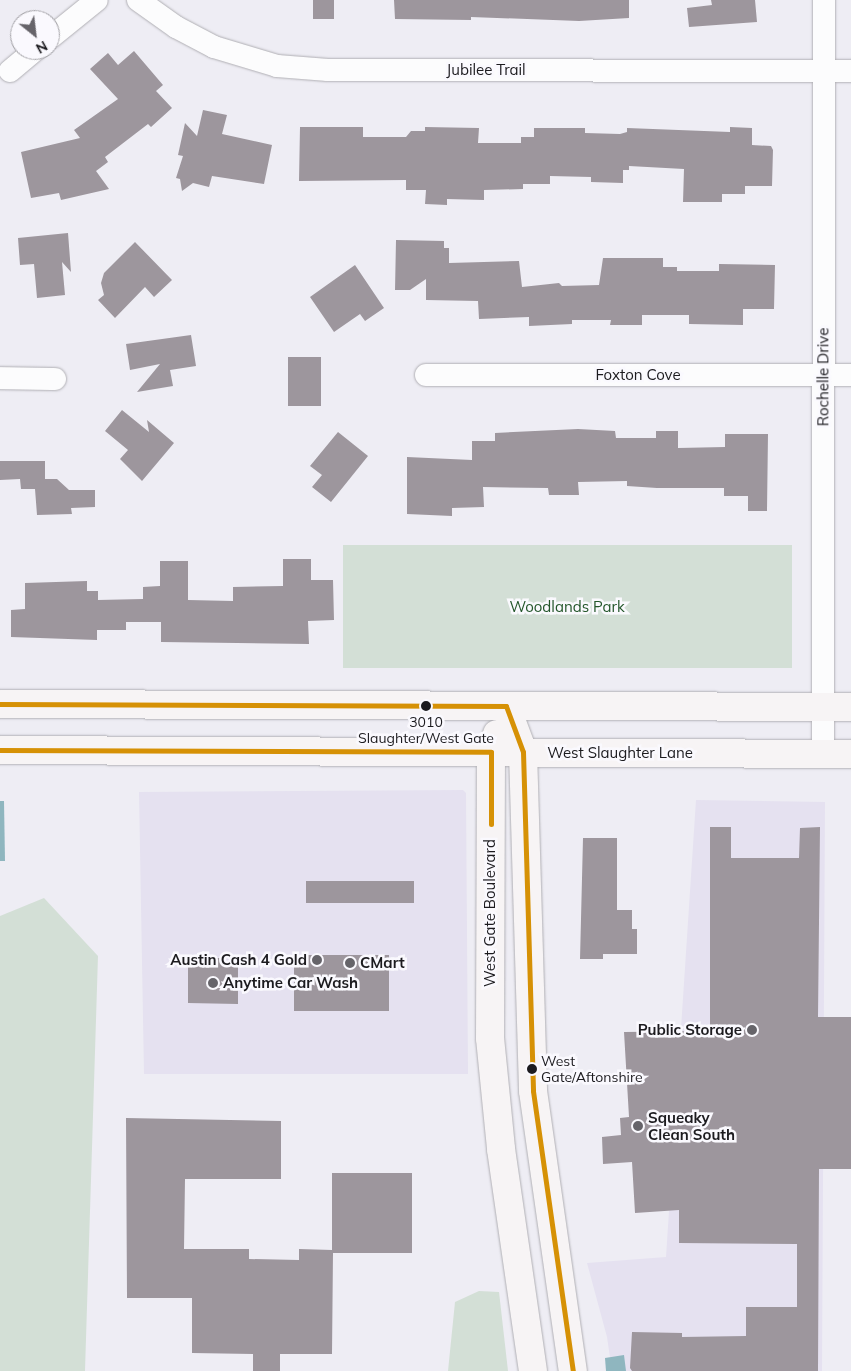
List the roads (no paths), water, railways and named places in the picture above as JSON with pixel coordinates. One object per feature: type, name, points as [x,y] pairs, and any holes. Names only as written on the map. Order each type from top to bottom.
[{"type":"main road","points":[[0,704],[838,707]]},
{"type":"main road","points":[[506,706],[523,752],[529,1035],[533,1090],[573,1371]]},
{"type":"main road","name":"West Gate Boulevard","points":[[506,706],[491,752],[490,1038],[494,1094],[533,1371]]},
{"type":"main road","name":"West Slaughter Lane","points":[[0,750],[272,753],[851,754]]},
{"type":"main road","points":[[518,1268],[556,1260]]},
{"type":"street","points":[[60,30],[97,0]]},
{"type":"street","name":"Jubilee Trail","points":[[138,0],[176,27],[214,46],[277,66],[328,70],[851,71]]},
{"type":"street","name":"Rochelle Drive","points":[[823,754],[838,707],[823,375],[826,71],[824,0]]},
{"type":"street","points":[[10,71],[23,60]]},
{"type":"street","name":"Foxton Cove","points":[[426,375],[851,375]]},
{"type":"street","points":[[0,378],[55,379]]},
{"type":"water","points":[[0,801],[4,801],[5,861],[0,861]]},
{"type":"water","points":[[624,1355],[626,1371],[606,1371],[605,1358]]},
{"type":"place","name":"3010 Slaughter/West Gate","points":[[426,706]]},
{"type":"place","name":"Austin Cash 4 Gold","points":[[317,960]]},
{"type":"place","name":"CMart","points":[[350,963]]},
{"type":"place","name":"Anytime Car Wash","points":[[213,983]]},
{"type":"place","name":"Public Storage","points":[[752,1030]]},
{"type":"place","name":"West Gate/Aftonshire","points":[[532,1069]]},
{"type":"place","name":"Squeaky Clean South","points":[[638,1126]]},
{"type":"park label","name":"Woodlands Park","points":[[567,607]]}]
